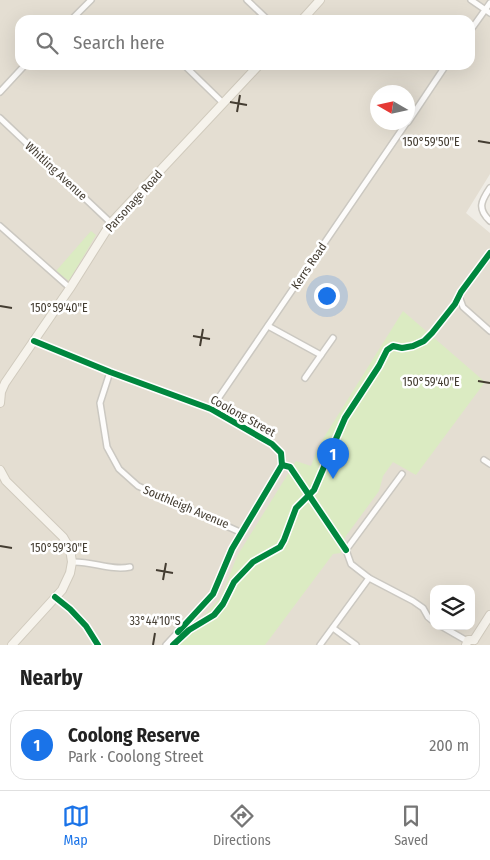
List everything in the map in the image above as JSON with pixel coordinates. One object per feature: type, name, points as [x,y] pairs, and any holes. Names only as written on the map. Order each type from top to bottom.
[{"type":"street","points":[[76,15],[91,0]]},
{"type":"street","points":[[247,0],[263,15]]},
{"type":"street","points":[[306,15],[320,0]]},
{"type":"street","points":[[471,0],[488,11]]},
{"type":"street","points":[[475,25],[488,11],[490,3]]},
{"type":"street","points":[[0,92],[20,70]]},
{"type":"street","points":[[189,70],[224,103]]},
{"type":"street","name":"Parsonage Road","points":[[0,403],[1,392],[5,383],[70,288],[111,223],[254,70]]},
{"type":"street","name":"Kerrs Road","points":[[415,110],[443,70]]},
{"type":"street","name":"Whitling Avenue","points":[[0,118],[111,223]]},
{"type":"street","name":"Kerrs Road","points":[[211,409],[402,130]]},
{"type":"street","points":[[490,188],[481,205],[484,215],[490,221]]},
{"type":"street","points":[[0,226],[70,288]]},
{"type":"street","points":[[490,253],[459,296],[463,307],[490,331]]},
{"type":"street","points":[[268,326],[320,355]]},
{"type":"street","points":[[305,378],[333,338]]},
{"type":"street","name":"Coolong Street","points":[[34,341],[110,372],[211,409],[272,444],[281,453],[282,465],[229,555],[213,594],[166,645]]},
{"type":"street","name":"Southleigh Avenue","points":[[110,372],[100,403],[107,447],[119,469],[138,486],[242,533]]},
{"type":"street","points":[[484,460],[490,464]]},
{"type":"street","points":[[0,473],[63,537],[70,549],[72,562],[70,573],[62,590],[12,645]]},
{"type":"street","points":[[402,474],[346,550],[351,564],[369,578],[414,601],[423,608],[430,619]]},
{"type":"street","points":[[72,562],[88,562],[119,569],[130,567]]},
{"type":"street","points":[[320,645],[369,578]]},
{"type":"street","points":[[448,630],[471,643],[490,615]]},
{"type":"street","points":[[333,628],[356,645]]},
{"type":"shaded area","points":[[0,0],[490,0],[490,174],[466,213],[490,233],[490,645],[0,645]]},
{"type":"green space","points":[[91,231],[96,235],[69,281],[56,271]]},
{"type":"green space","points":[[403,311],[485,382],[416,475],[393,462],[383,476],[379,491],[346,536],[341,553],[333,554],[265,645],[177,645],[221,597],[237,556],[296,461],[311,466],[318,447]]},
{"type":"cycle path","points":[[173,645],[189,630],[214,615],[223,604],[234,582],[253,562],[280,547],[296,508],[314,490],[345,418],[379,366],[387,350],[393,346],[402,348],[424,341],[455,304],[461,292],[490,253]]},
{"type":"cycle path","points":[[34,341],[110,372],[211,409],[272,444],[281,453],[282,465],[232,549],[213,594],[178,632]]},
{"type":"cycle path","points":[[282,465],[290,467],[346,550]]},
{"type":"cycle path","points":[[55,597],[86,626],[98,645]]},
{"type":"place","name":"Coolong Reserve","points":[[333,479]]}]
